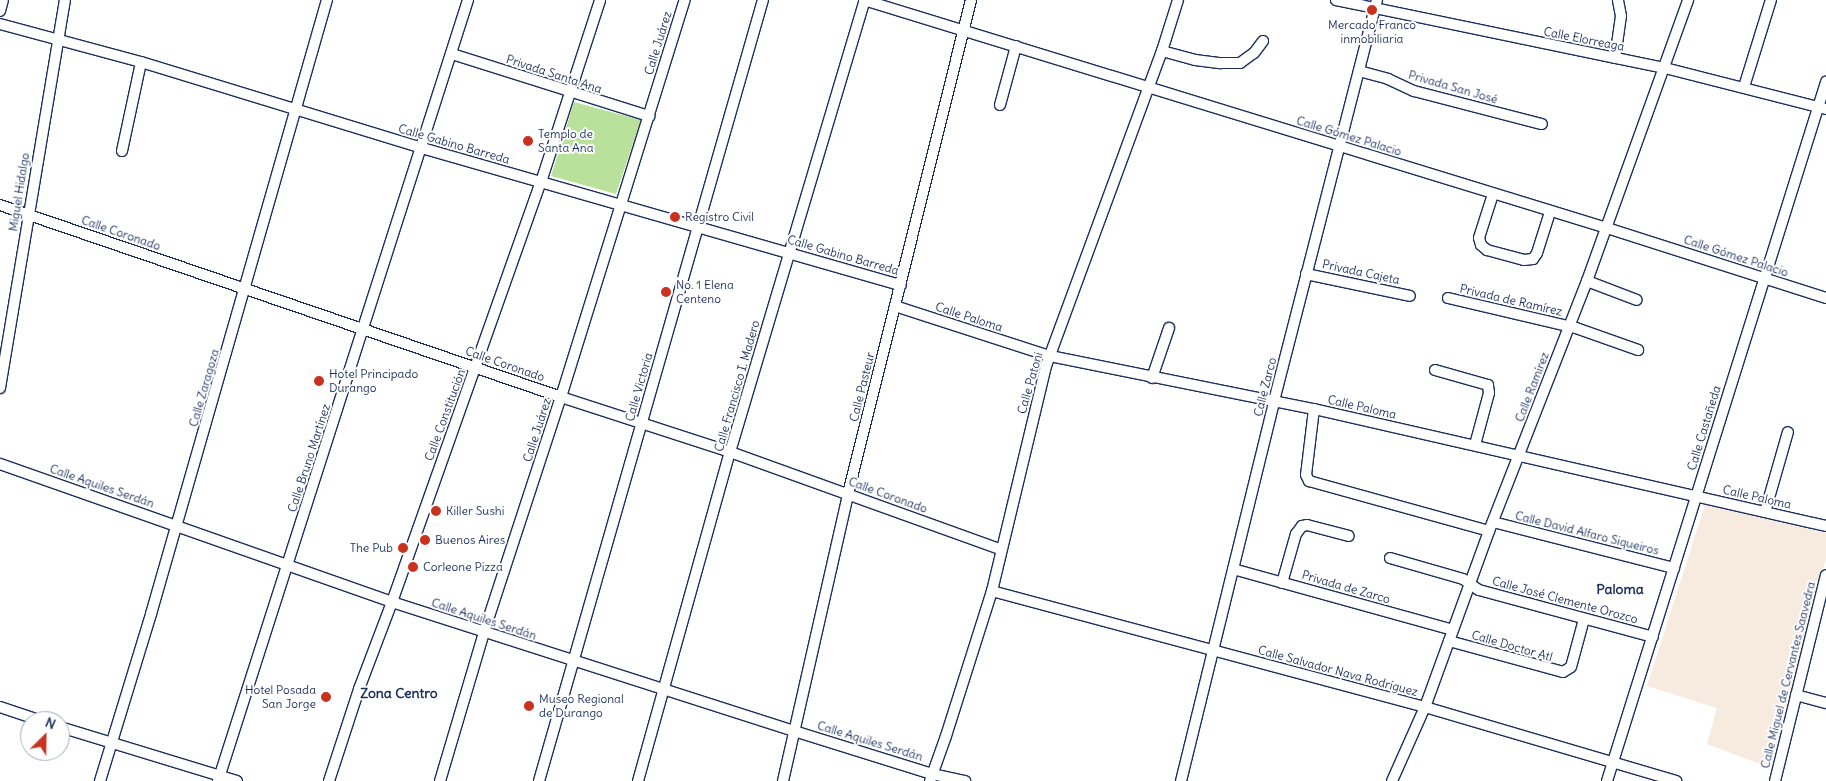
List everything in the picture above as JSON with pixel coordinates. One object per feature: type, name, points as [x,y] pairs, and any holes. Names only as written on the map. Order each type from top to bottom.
[{"type":"street","points":[[0,11],[3,0]]},
{"type":"street","name":"Miguel Hidalgo","points":[[0,388],[65,0]]},
{"type":"street","name":"Calle Zaragoza","points":[[100,781],[246,289],[327,0]]},
{"type":"street","name":"Calle Bruno Martínez","points":[[219,779],[468,0]]},
{"type":"street","name":"Calle Constitución","points":[[329,781],[359,689],[392,602],[541,182],[600,0]]},
{"type":"street","name":"Calle Juárez","points":[[440,781],[484,632],[561,397],[685,0]]},
{"type":"street","name":"Calle Victoria","points":[[538,781],[763,0]]},
{"type":"street","name":"Calle Gómez Palacio","points":[[864,0],[964,29],[1550,212],[1607,228],[1826,298]]},
{"type":"street","name":"Calle Francisco I. Madero","points":[[638,781],[730,452],[864,0]]},
{"type":"street","name":"Calle Pasteur","points":[[783,781],[848,494],[895,306],[902,285],[971,0]]},
{"type":"street","name":"Calle Patoni","points":[[931,777],[992,591],[1000,549],[1050,356],[1162,51],[1178,0]]},
{"type":"street","name":"Calle Elorreaga","points":[[1336,0],[1376,4],[1665,68],[1822,108]]},
{"type":"street","points":[[1615,58],[1621,16],[1618,0]]},
{"type":"street","name":"Calle Ramírez","points":[[1392,781],[1425,707],[1491,527],[1587,281],[1688,0]]},
{"type":"street","points":[[1744,87],[1771,0]]},
{"type":"street","name":"Calle Zarco","points":[[1181,781],[1306,274],[1376,4]]},
{"type":"street","name":"Calle Gabino Barreda","points":[[0,24],[142,62],[422,148],[902,285]]},
{"type":"street","points":[[1162,51],[1195,60],[1240,63],[1254,53],[1263,41]]},
{"type":"street","points":[[1000,105],[1016,46]]},
{"type":"street","name":"Privada Santa Ana","points":[[452,54],[649,116]]},
{"type":"street","points":[[122,151],[142,62]]},
{"type":"street","name":"Privada San José","points":[[1359,71],[1388,79],[1414,91],[1542,124]]},
{"type":"street","name":"Calle Castañeda","points":[[1607,781],[1765,279],[1822,108],[1826,82]]},
{"type":"street","points":[[1493,194],[1479,238],[1480,245],[1487,250],[1524,260],[1533,259],[1537,253],[1550,212]]},
{"type":"street","name":"Calle Coronado","points":[[0,205],[561,397],[730,452],[1000,549]]},
{"type":"street","name":"Privada Cajeta","points":[[1306,274],[1410,296]]},
{"type":"street","points":[[1587,281],[1637,300]]},
{"type":"street","name":"Privada de Ramírez","points":[[1448,298],[1569,327],[1638,350]]},
{"type":"street","name":"Calle Paloma","points":[[895,306],[1050,356],[1274,402],[1314,413],[1475,445],[1826,526]]},
{"type":"street","points":[[1152,378],[1169,328]]},
{"type":"street","points":[[1435,370],[1488,385],[1489,393],[1475,445]]},
{"type":"street","name":"Calle David Alfaro Siqueiros","points":[[1314,413],[1307,479],[1384,503],[1674,568]]},
{"type":"street","points":[[1765,512],[1788,432]]},
{"type":"street","name":"Calle Aquiles Serdán","points":[[0,464],[288,563],[392,602],[664,688],[931,777],[966,781]]},
{"type":"street","points":[[1282,583],[1296,534],[1302,526],[1307,525],[1349,536]]},
{"type":"street","name":"Calle José Clemente Orozco","points":[[1390,558],[1463,580],[1479,590],[1653,637]]},
{"type":"street","name":"Privada de Zarco","points":[[1233,569],[1453,630]]},
{"type":"street","name":"Calle Miguel de Cervantes Saavedra","points":[[1775,781],[1826,575]]},
{"type":"street","name":"Calle Salvador Nava Rodríguez","points":[[992,591],[1425,707],[1676,781]]},
{"type":"street","name":"Calle Doctor Atl","points":[[1449,641],[1558,672],[1568,671],[1573,662],[1584,619]]},
{"type":"street","points":[[1796,695],[1826,702]]},
{"type":"street","points":[[0,707],[20,714]]},
{"type":"street","points":[[70,730],[219,779],[237,781]]},
{"type":"shaded area","points":[[1705,505],[1826,533],[1826,559],[1771,768],[1707,744],[1717,708],[1647,686]]},
{"type":"green space","points":[[574,102],[641,120],[616,194],[551,176]]},
{"type":"place","name":"Mercado Franco inmobiliaria","points":[[1372,10]]},
{"type":"place","name":"Templo de Santa Ana","points":[[528,141]]},
{"type":"place","name":"Registro Civil","points":[[675,217]]},
{"type":"place","name":"No. 1 Elena Centeno","points":[[666,292]]},
{"type":"place","name":"Hotel Principado Durango","points":[[319,381]]},
{"type":"place","name":"Killer Sushi","points":[[436,511]]},
{"type":"place","name":"Buenos Aires","points":[[425,540]]},
{"type":"place","name":"The Pub","points":[[403,548]]},
{"type":"place","name":"Corleone Pizza","points":[[413,567]]},
{"type":"place","name":"Hotel Posada San Jorge","points":[[326,697]]},
{"type":"place","name":"Museo Regional de Durango","points":[[529,706]]},
{"type":"district","name":"Paloma","points":[[1620,589]]},
{"type":"district","name":"Zona Centro","points":[[399,693]]}]
